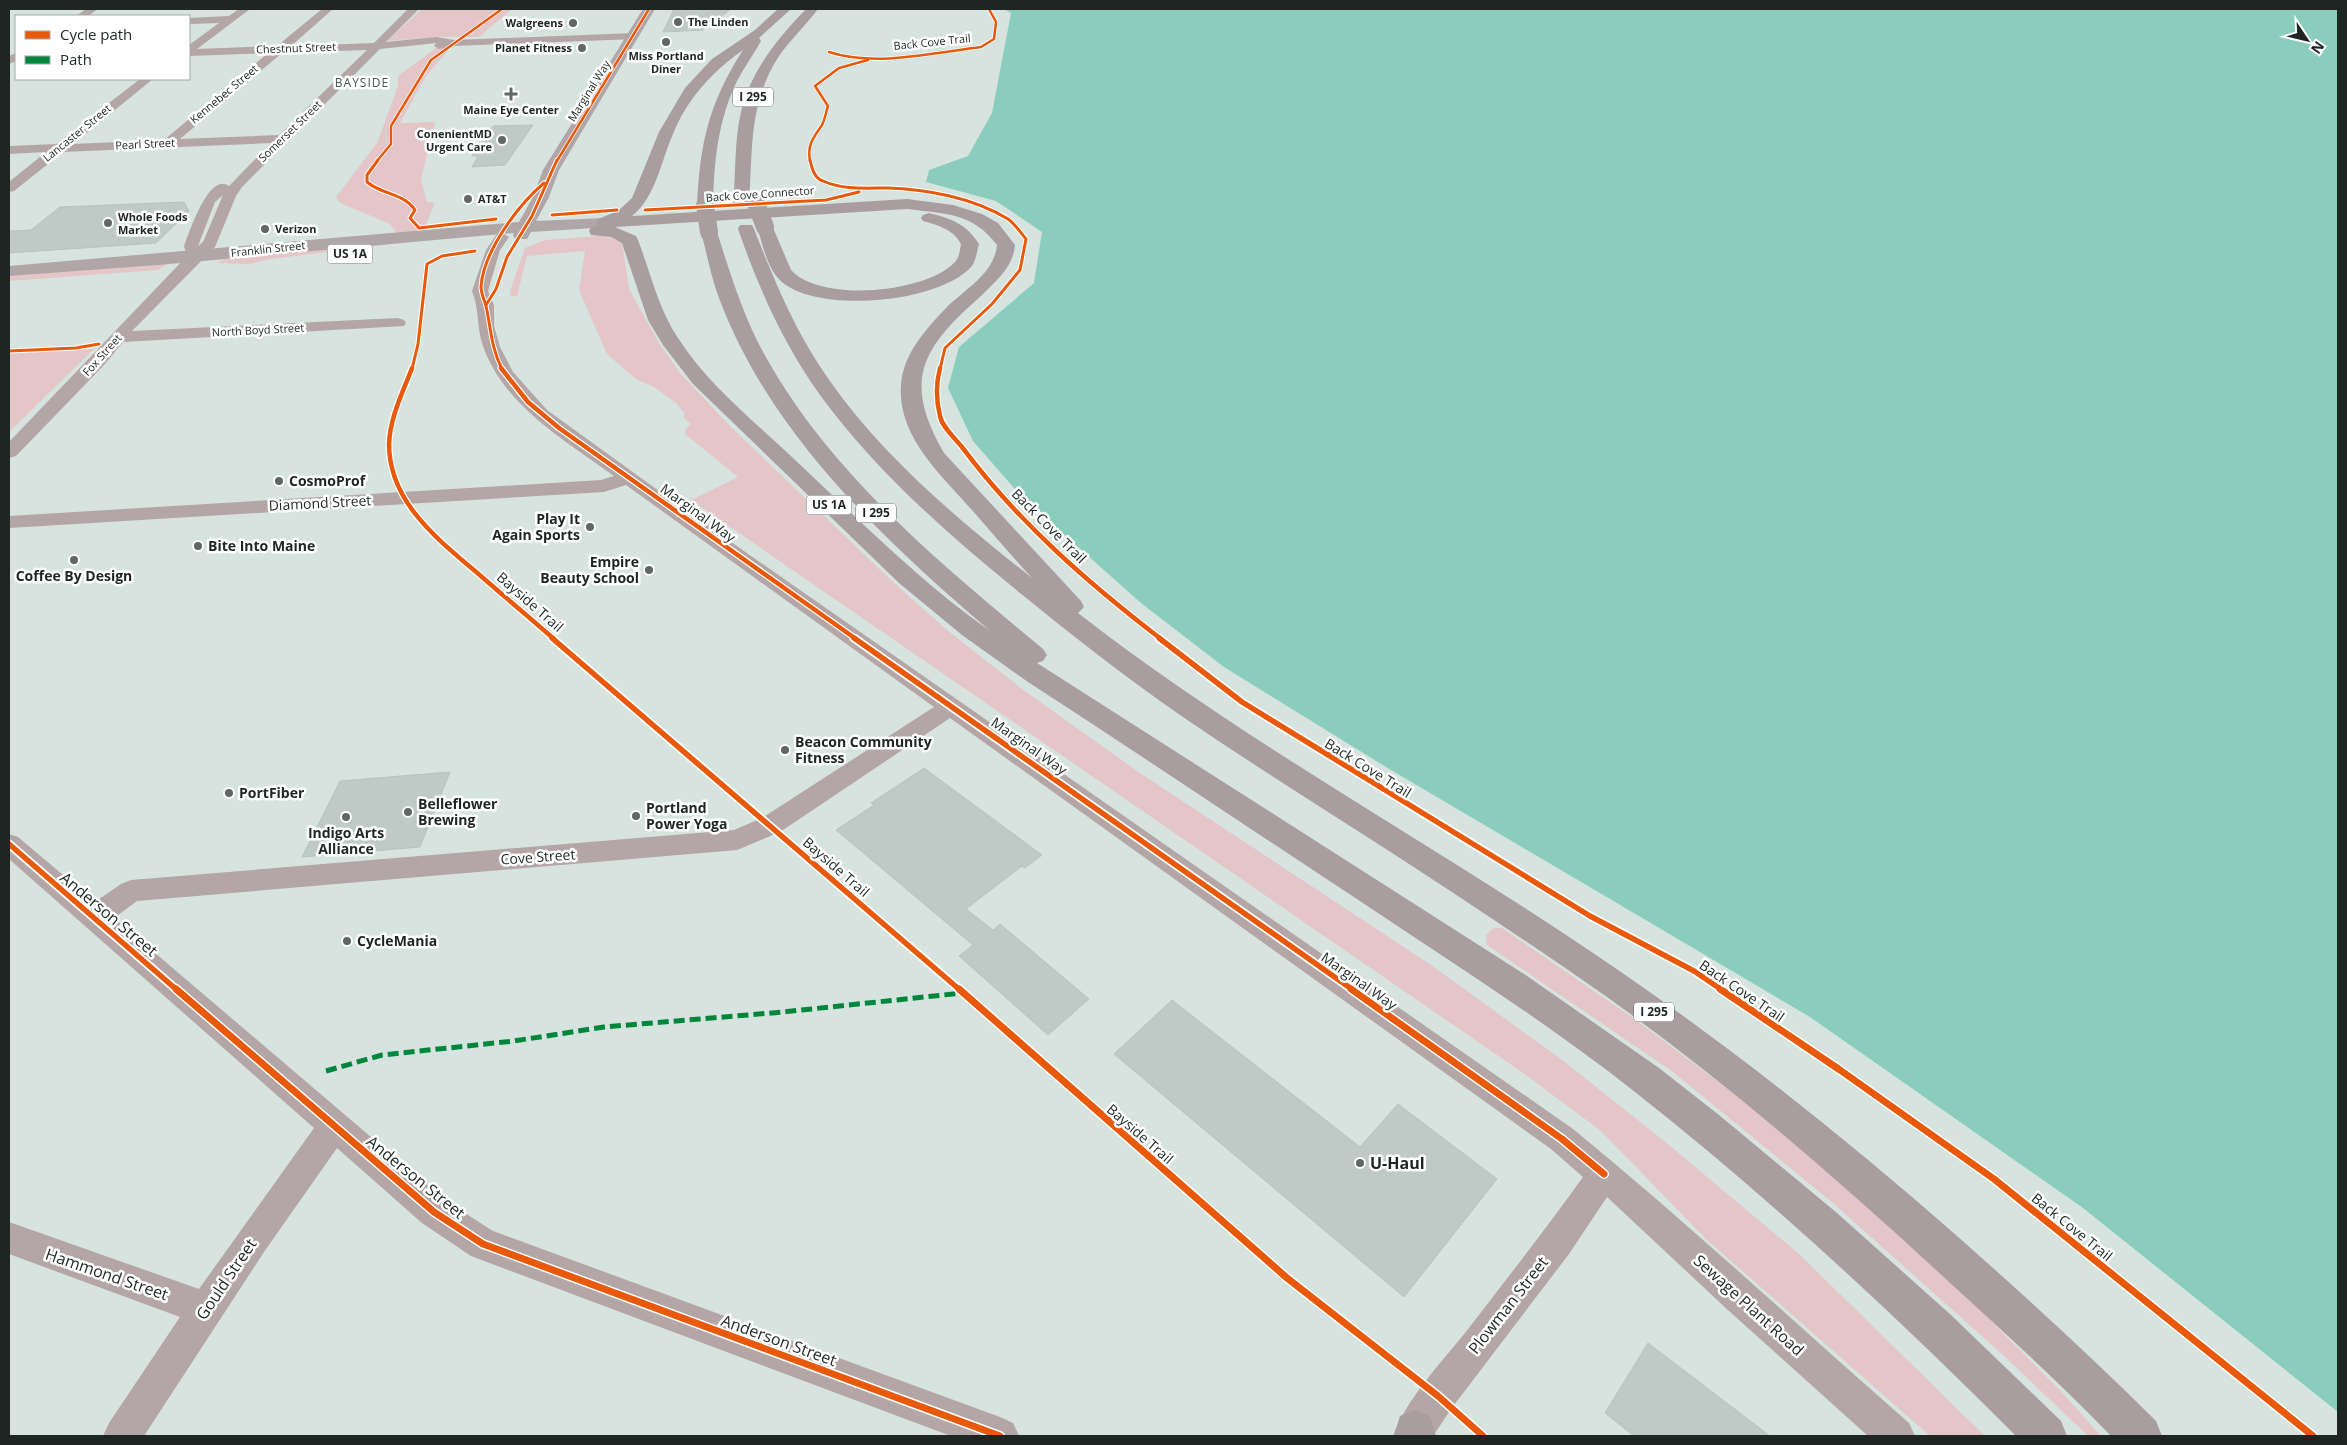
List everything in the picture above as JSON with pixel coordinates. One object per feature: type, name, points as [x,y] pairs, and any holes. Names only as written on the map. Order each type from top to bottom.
[{"type":"highway","name":"I 295","points":[[786,9],[759,33],[737,68],[718,109],[706,156],[705,205],[709,232],[724,288],[740,326],[758,360],[786,405],[835,470],[905,543],[959,592],[1125,732],[1557,1015],[1633,1069],[1743,1157],[1859,1259],[1984,1375],[2046,1436]]},
{"type":"highway","name":"I 295","points":[[812,9],[778,48],[753,96],[748,111],[744,140],[744,170],[766,288],[788,332],[827,389],[870,444],[902,478],[981,551],[1160,688],[1274,763],[1490,899],[1708,1052],[1875,1188],[2059,1353],[2141,1436]]},
{"type":"highway","points":[[600,227],[627,214],[637,203],[642,195],[666,132],[690,91],[717,62],[759,33]]},
{"type":"highway","name":"US 1A","points":[[600,227],[907,204],[964,213],[992,227],[1003,239],[1006,254],[994,274],[946,317],[920,351],[910,380],[910,398],[914,416],[920,435],[934,456],[1115,655]]},
{"type":"highway","points":[[600,227],[878,212],[920,216],[944,222],[962,232],[967,238],[971,250],[964,264],[957,270],[923,287],[885,295],[845,296],[804,288],[787,278],[756,228]]},
{"type":"highway","name":"US 1A","points":[[600,227],[630,240],[643,288],[654,313],[680,356],[712,391],[838,515],[951,614],[1024,668],[1125,732]]},
{"type":"main road","name":"Marginal Way","points":[[514,231],[529,194],[544,183],[649,9]]},
{"type":"main road","name":"US 1A","points":[[514,231],[600,227]]},
{"type":"main road","name":"Franklin Street","points":[[9,270],[514,231]]},
{"type":"main road","name":"Franklin Street","points":[[9,286],[180,273],[514,231]]},
{"type":"street","points":[[190,50],[245,9]]},
{"type":"street","name":"Kennebec Street","points":[[169,142],[328,9]]},
{"type":"street","name":"Somerset Street","points":[[194,257],[210,244],[229,196],[252,168],[414,9]]},
{"type":"street","points":[[190,21],[231,19]]},
{"type":"street","name":"Chestnut Street","points":[[190,51],[402,44],[427,46],[454,42],[634,36]]},
{"type":"street","name":"Lancaster Street","points":[[9,188],[146,80]]},
{"type":"street","name":"Pearl Street","points":[[9,150],[169,142],[282,139]]},
{"type":"street","name":"Marginal Way","points":[[514,231],[494,250],[480,292],[486,305],[486,326],[492,347],[505,374],[524,398],[540,414],[681,516],[1510,1101],[1562,1139],[1604,1174]]},
{"type":"street","name":"Fox Street","points":[[9,452],[99,360],[118,337],[194,257]]},
{"type":"street","name":"North Boyd Street","points":[[118,337],[398,323]]},
{"type":"street","name":"Diamond Street","points":[[9,522],[604,486],[629,477]]},
{"type":"street","name":"Cove Street","points":[[95,917],[131,891],[736,840],[757,832],[789,814],[952,706]]},
{"type":"street","name":"Anderson Street","points":[[9,844],[434,1212],[484,1244],[1000,1436]]},
{"type":"street","name":"Gould Street","points":[[122,1436],[285,1192],[334,1126]]},
{"type":"street","name":"Plowman Street","points":[[1414,1435],[1438,1396],[1557,1242],[1604,1174]]},
{"type":"street","name":"Sewage Plant Road","points":[[1604,1174],[1645,1209],[1741,1299],[1896,1436]]},
{"type":"street","name":"Hammond Street","points":[[9,1238],[206,1308]]},
{"type":"shaded area","points":[[422,9],[512,9],[479,37],[437,37],[387,41]]},
{"type":"shaded area","points":[[1004,9],[2338,9],[2338,1412],[2083,1208],[1810,1017],[1386,767],[1224,667],[1141,603],[1022,497],[973,441],[948,388],[959,347],[1034,283],[1042,232],[996,201],[926,182],[929,170],[968,156],[992,113],[1011,13]]},
{"type":"shaded area","points":[[452,46],[426,76],[400,123],[435,122],[421,179],[427,202],[435,203],[422,234],[399,236],[390,224],[340,203],[336,197],[377,143],[398,86],[398,76],[436,48]]},
{"type":"shaded area","points":[[453,234],[415,241],[271,259],[249,264],[216,263],[226,259]]},
{"type":"shaded area","points":[[600,236],[612,238],[622,243],[629,289],[659,343],[680,373],[731,427],[894,583],[947,630],[1022,689],[1140,773],[1431,965],[1561,1059],[1663,1140],[1798,1253],[1985,1436],[1930,1436],[1706,1239],[1601,1131],[1526,1075],[691,500],[738,477],[685,434],[685,430],[691,424],[684,418],[684,413],[676,403],[654,387],[636,379],[607,354],[579,290],[585,251],[527,256],[517,296],[511,296],[510,291],[525,248],[545,240]]},
{"type":"shaded area","points":[[169,263],[158,270],[9,281],[9,273]]},
{"type":"shaded area","points":[[94,349],[9,432],[9,353]]},
{"type":"shaded area","points":[[1493,928],[1502,928],[1636,1020],[1778,1127],[1949,1279],[2059,1389],[2101,1436],[2088,1436],[2003,1355],[1833,1203],[1673,1072],[1487,945],[1486,935]]},
{"type":"building","name":"The Linden","points":[[674,9],[731,9],[703,30],[663,32]]},
{"type":"building","name":"ConenientMD Urgent Care","points":[[533,125],[505,165],[472,167],[478,156],[472,156],[493,126]]},
{"type":"building","name":"Whole Foods Market","points":[[184,202],[189,211],[156,243],[9,253],[9,231],[31,230],[60,207]]},
{"type":"building","points":[[924,768],[1042,855],[1025,868],[1022,866],[966,909],[993,930],[1000,924],[1089,999],[1048,1035],[959,956],[973,945],[836,830],[874,805],[871,803]]},
{"type":"building","points":[[450,772],[420,847],[302,857],[340,781]]},
{"type":"building","name":"U-Haul","points":[[1172,1000],[1360,1147],[1398,1104],[1497,1179],[1404,1297],[1114,1054]]},
{"type":"building","points":[[1648,1343],[1770,1436],[1634,1436],[1605,1413]]},
{"type":"marked path","points":[[326,1071],[382,1055],[514,1041],[604,1027],[783,1012],[962,993]]},
{"type":"cycle path","points":[[496,219],[419,228],[410,218],[415,210],[411,203],[403,198],[373,187],[367,182],[367,175],[391,144],[391,126],[431,60],[502,9]]},
{"type":"cycle path","points":[[486,305],[496,289],[507,257],[532,216],[551,170],[649,9]]},
{"type":"cycle path","name":"Back Cove Trail","points":[[829,52],[847,58],[868,60],[981,47],[994,39],[996,22],[989,9]]},
{"type":"cycle path","name":"Back Cove Connector","points":[[868,60],[839,68],[827,75],[815,86],[828,106],[823,123],[812,138],[808,150],[813,172],[821,181],[848,188],[889,188],[931,192],[972,203],[1009,220],[1026,239],[1020,270],[992,304],[945,348],[936,383],[940,418],[979,470],[1009,504],[1081,574],[1242,702],[1590,916],[1694,971],[1840,1070],[1994,1179],[2313,1436]]},
{"type":"cycle path","points":[[544,183],[524,202],[504,230],[488,260],[481,287],[495,355],[503,371],[528,402],[575,440],[1510,1101],[1562,1139],[1604,1174]]},
{"type":"cycle path","name":"Back Cove Connector","points":[[645,210],[826,200],[859,192]]},
{"type":"cycle path","points":[[552,215],[617,210]]},
{"type":"cycle path","name":"Bayside Trail","points":[[475,251],[442,256],[427,264],[416,355],[392,423],[389,443],[390,461],[394,478],[401,493],[422,522],[448,548],[875,915],[1287,1278],[1438,1396],[1483,1436]]},
{"type":"cycle path","points":[[9,351],[76,348],[99,344]]},
{"type":"cycle path","points":[[9,844],[434,1212],[483,1244],[1000,1436]]},
{"type":"place","name":"The Linden","points":[[678,22]]},
{"type":"place","name":"Walgreens","points":[[573,23]]},
{"type":"place","name":"Miss Portland Diner","points":[[666,42]]},
{"type":"place","name":"Planet Fitness","points":[[582,48]]},
{"type":"place","name":"Maine Eye Center","points":[[511,94]]},
{"type":"place","name":"ConenientMD Urgent Care","points":[[502,140]]},
{"type":"place","name":"AT&T","points":[[468,199]]},
{"type":"place","name":"Whole Foods Market","points":[[108,223]]},
{"type":"place","name":"Verizon","points":[[265,229]]},
{"type":"place","name":"CosmoProf","points":[[279,481]]},
{"type":"place","name":"Play It Again Sports","points":[[590,527]]},
{"type":"place","name":"Bite Into Maine","points":[[198,546]]},
{"type":"place","name":"Coffee By Design","points":[[74,560]]},
{"type":"place","name":"Empire Beauty School","points":[[649,570]]},
{"type":"place","name":"Beacon Community Fitness","points":[[785,750]]},
{"type":"place","name":"PortFiber","points":[[229,793]]},
{"type":"place","name":"Belleflower Brewing","points":[[408,812]]},
{"type":"place","name":"Portland Power Yoga","points":[[636,816]]},
{"type":"place","name":"Indigo Arts Alliance","points":[[346,817]]},
{"type":"place","name":"CycleMania","points":[[347,941]]},
{"type":"place","name":"U-Haul","points":[[1360,1163]]},
{"type":"district","name":"BAYSIDE","points":[[362,83]]}]
